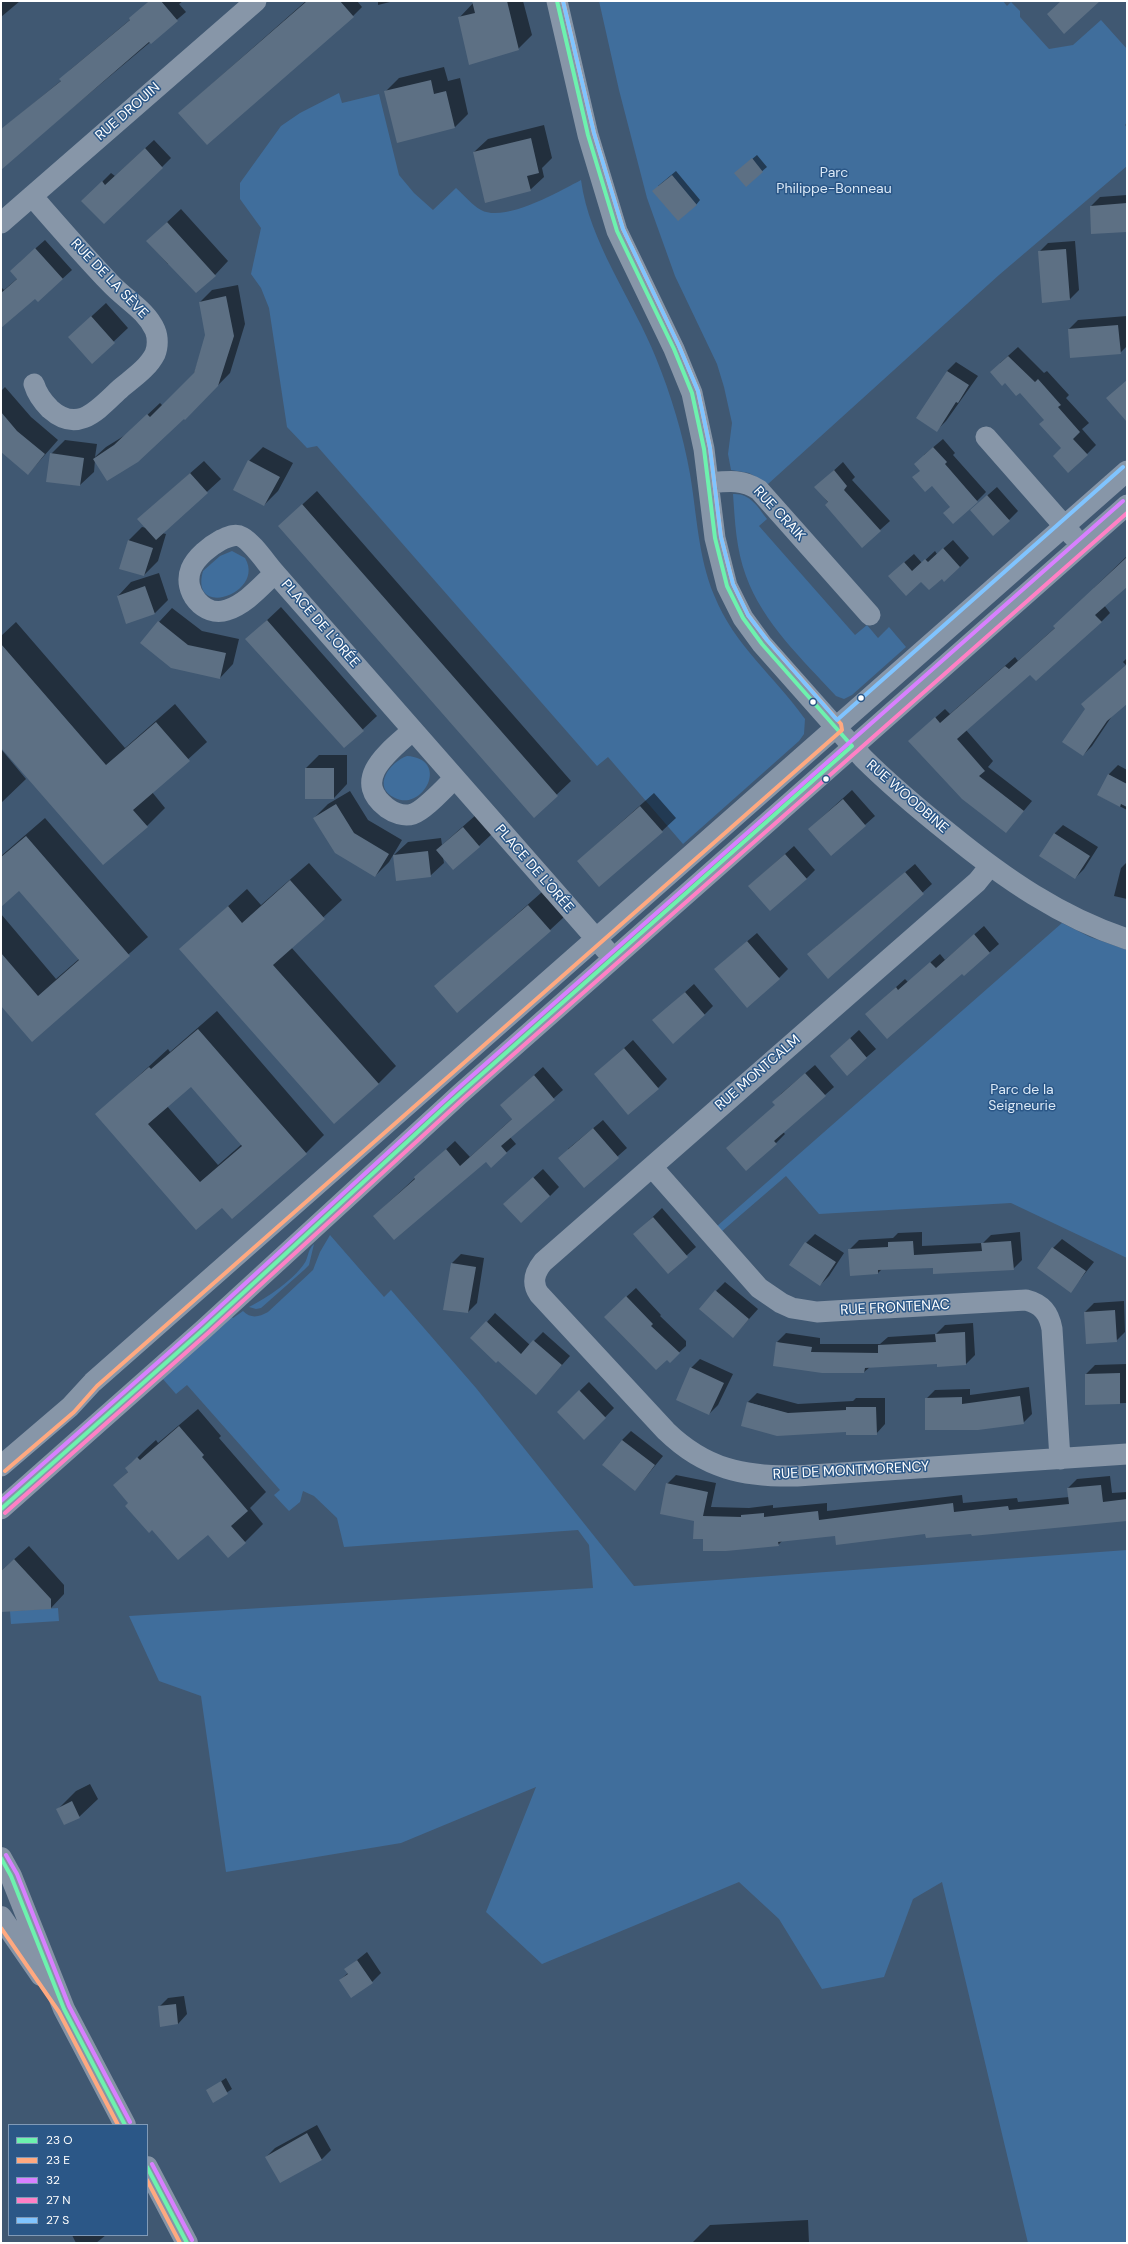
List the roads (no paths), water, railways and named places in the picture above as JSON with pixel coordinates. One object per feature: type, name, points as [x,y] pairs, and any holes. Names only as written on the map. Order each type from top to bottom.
[{"type":"highway","points":[[1,1858],[11,1876],[64,2009],[124,2124]]},
{"type":"highway","points":[[1,1917],[64,2009]]},
{"type":"highway","points":[[148,2169],[187,2243]]},
{"type":"street","name":"RUE DROUIN","points":[[1,223],[256,1]]},
{"type":"street","points":[[557,1],[601,184],[617,232],[684,371],[699,424],[709,484]]},
{"type":"street","name":"RUE DE LA SÈVE","points":[[32,196],[112,285],[142,311],[156,331],[158,341],[156,352],[138,374],[95,412],[78,420],[68,420],[54,412],[39,396],[34,384]]},
{"type":"street","points":[[986,437],[1081,545]]},
{"type":"street","points":[[1,1466],[70,1406],[93,1382],[597,940],[1127,471]]},
{"type":"street","name":"RUE CRAIK","points":[[709,484],[741,481],[750,484],[759,490],[870,615]]},
{"type":"street","name":"RUE WOODBINE","points":[[709,484],[715,538],[722,568],[734,602],[762,644],[852,746],[893,787],[990,866],[1027,891],[1068,915],[1127,939]]},
{"type":"street","points":[[1,1509],[204,1329],[446,1106],[852,746],[1127,505]]},
{"type":"street","name":"PLACE DE L'ORÉE","points":[[275,573],[613,958]]},
{"type":"street","points":[[413,730],[381,759],[373,771],[374,792],[382,804],[396,813],[403,815],[414,813],[455,778]]},
{"type":"street","name":"RUE MONTCALM","points":[[534,1284],[538,1268],[543,1262],[977,882],[990,866]]},
{"type":"street","name":"RUE FRONTENAC","points":[[652,1167],[747,1276],[770,1296],[792,1308],[817,1312],[1026,1300],[1040,1306],[1050,1319],[1052,1329],[1060,1459]]},
{"type":"street","name":"RUE DE MONTMORENCY","points":[[534,1284],[543,1299],[666,1432],[689,1452],[716,1466],[763,1476],[797,1476],[1127,1454]]},
{"type":"park label","name":"Parc Philippe-Bonneau","points":[[834,182]]},
{"type":"park label","name":"Parc de la Seigneurie","points":[[1022,1098]]}]
